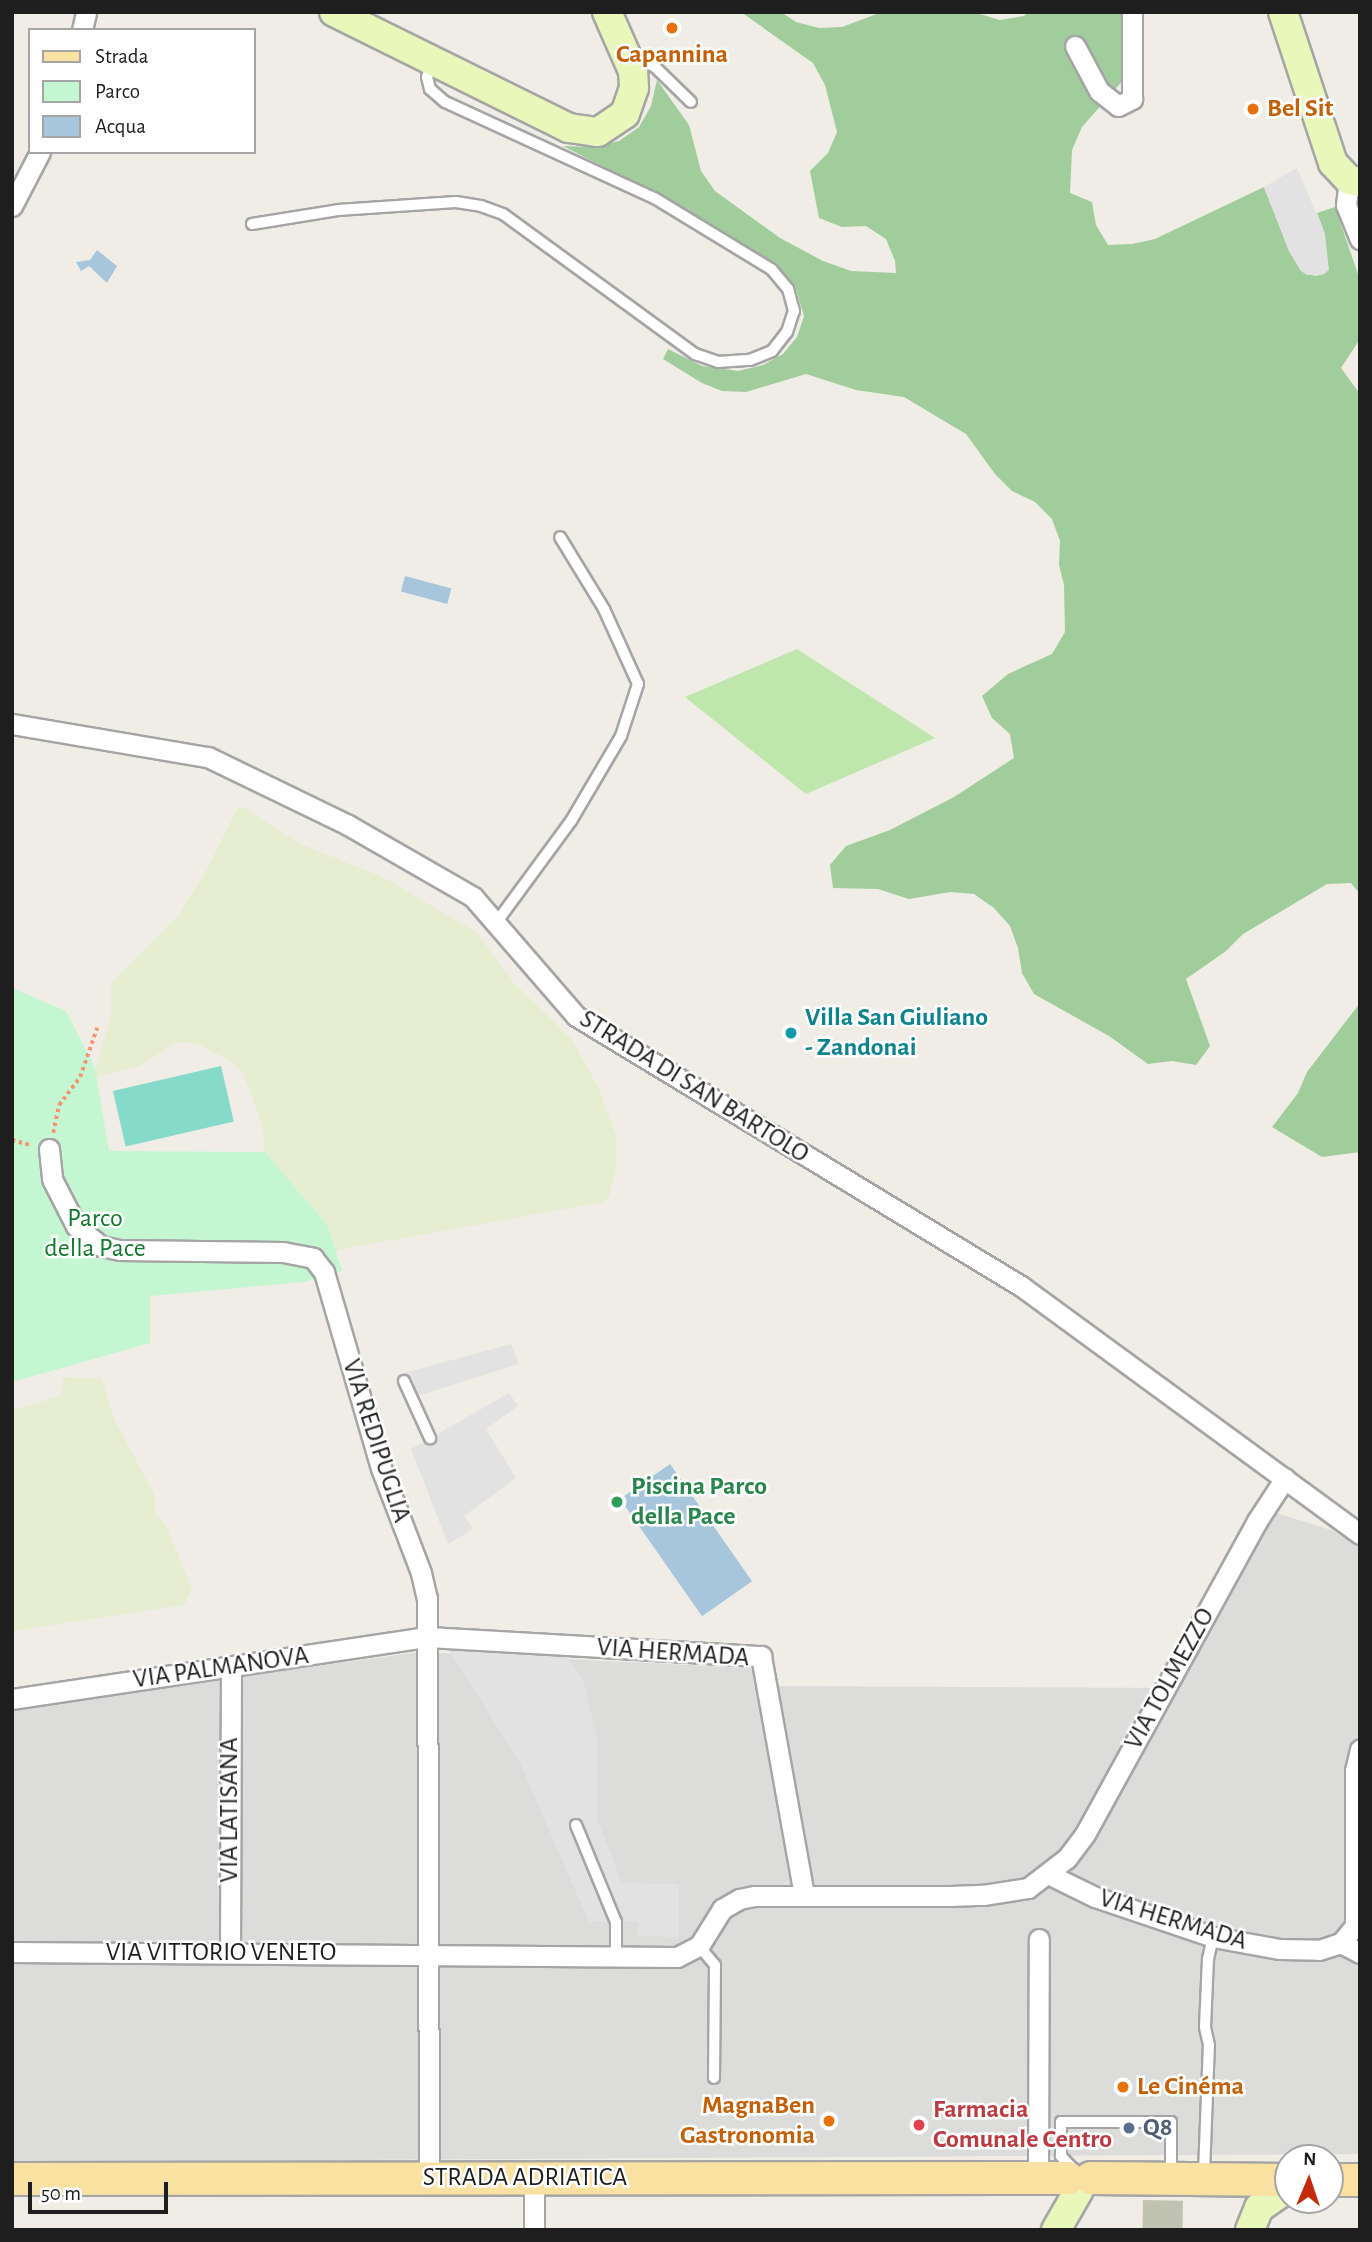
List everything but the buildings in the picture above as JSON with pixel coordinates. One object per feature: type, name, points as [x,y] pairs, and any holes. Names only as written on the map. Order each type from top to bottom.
[{"type":"main road","name":"STRADA ADRIATICA","points":[[12,2179],[429,2177],[1274,2180]]},
{"type":"street","points":[[334,12],[569,128],[598,132],[625,114],[634,88],[633,71],[607,12]]},
{"type":"street","points":[[1075,47],[1099,91],[1118,106],[1132,99],[1132,12]]},
{"type":"street","points":[[1283,12],[1333,163],[1354,181],[1346,205],[1360,239]]},
{"type":"street","points":[[12,206],[39,154]]},
{"type":"street","name":"STRADA DI SAN BARTOLO","points":[[12,724],[208,757],[348,825],[473,897],[576,1016],[1021,1286],[1360,1534]]},
{"type":"street","name":"VIA REDIPUGLIA","points":[[49,1149],[52,1179],[76,1226],[101,1246],[120,1250],[283,1252],[313,1258],[324,1272],[381,1468],[421,1573],[427,1598],[431,1955],[429,2177]]},
{"type":"street","name":"VIA TOLMEZZO","points":[[1048,1874],[1067,1858],[1085,1834],[1256,1521],[1285,1478]]},
{"type":"street","name":"VIA PALMANOVA","points":[[12,1699],[429,1637]]},
{"type":"street","name":"VIA HERMADA","points":[[429,1637],[761,1656],[804,1895]]},
{"type":"street","name":"VIA LATISANA","points":[[230,1952],[231,1667]]},
{"type":"street","points":[[1360,1750],[1355,1771],[1355,1926],[1341,1944],[1360,1954]]},
{"type":"street","points":[[431,1955],[677,1957],[699,1946],[722,1909],[731,1903],[755,1896],[983,1895],[1028,1888],[1048,1874]]},
{"type":"street","name":"VIA HERMADA","points":[[1048,1874],[1095,1898],[1213,1937],[1280,1949],[1319,1950],[1341,1944]]},
{"type":"street","points":[[1039,1938],[1070,2179],[1056,2230]]},
{"type":"street","name":"VIA VITTORIO VENETO","points":[[12,1952],[431,1955]]},
{"type":"street","points":[[534,2178],[534,2230]]},
{"type":"street","points":[[1250,2230],[1259,2208],[1274,2198]]},
{"type":"lane","points":[[623,45],[655,67],[691,102]]},
{"type":"lane","points":[[252,224],[338,210],[456,202],[481,206],[503,214],[695,354],[718,362],[750,360],[772,351],[787,332],[794,311],[788,289],[771,269],[654,198],[446,102],[430,89],[427,76],[433,62]]},
{"type":"lane","points":[[496,923],[583,800],[621,736],[638,684],[604,609],[560,537]]},
{"type":"lane","points":[[404,1381],[430,1438]]},
{"type":"lane","points":[[576,1825],[616,1922],[616,1956]]},
{"type":"lane","points":[[1204,2179],[1209,2045],[1205,2027],[1208,1959],[1213,1937]]},
{"type":"lane","points":[[699,1946],[715,1965],[714,2078]]},
{"type":"lane","points":[[1070,2179],[1061,2156],[1061,2122],[1171,2122],[1171,2179]]},
{"type":"path","points":[[49,1149],[59,1105],[80,1077],[97,1028]]},
{"type":"shaded area","points":[[1297,168],[1325,234],[1329,270],[1324,274],[1307,275],[1301,271],[1289,251],[1264,187]]},
{"type":"shaded area","points":[[239,805],[301,844],[384,878],[476,932],[513,982],[572,1040],[599,1089],[616,1135],[616,1169],[609,1196],[603,1202],[336,1250],[328,1226],[265,1152],[263,1127],[242,1071],[233,1062],[196,1043],[175,1043],[139,1066],[96,1077],[95,1068],[111,1017],[111,983],[179,914],[205,873]]},
{"type":"shaded area","points":[[221,1066],[234,1122],[126,1147],[113,1091]]},
{"type":"shaded area","points":[[511,1344],[519,1364],[414,1397],[404,1373]]},
{"type":"shaded area","points":[[63,1377],[102,1379],[114,1419],[154,1494],[155,1511],[166,1526],[192,1589],[184,1605],[12,1631],[12,1411],[62,1395]]},
{"type":"shaded area","points":[[509,1393],[518,1406],[486,1429],[516,1478],[464,1516],[473,1529],[448,1544],[411,1449]]},
{"type":"shaded area","points":[[1276,1513],[1331,1530],[1360,1547],[1360,2154],[1344,2154],[1344,2144],[1274,2144],[1274,2155],[12,2162],[12,1708],[420,1652],[751,1668],[780,1686],[1175,1688]]},
{"type":"shaded area","points":[[447,1647],[565,1654],[583,1679],[598,1742],[598,1821],[622,1883],[679,1884],[679,1937],[638,1936],[638,1921],[589,1922],[520,1763]]},
{"type":"shaded area","points":[[1143,2200],[1183,2201],[1182,2230],[1142,2230]]},
{"type":"green space","points":[[741,12],[781,12],[796,22],[819,28],[842,27],[882,12],[973,12],[1000,20],[1024,16],[1028,12],[1124,12],[1125,78],[1082,127],[1072,150],[1070,193],[1092,202],[1096,225],[1108,245],[1155,239],[1264,187],[1289,251],[1301,271],[1315,276],[1324,274],[1325,234],[1317,213],[1335,207],[1360,280],[1360,339],[1341,368],[1360,394],[1360,894],[1351,883],[1327,884],[1243,934],[1226,951],[1186,979],[1210,1046],[1196,1065],[1172,1061],[1148,1064],[1109,1036],[1034,994],[1022,973],[1018,948],[1010,926],[994,908],[974,894],[950,892],[909,899],[878,889],[833,888],[830,865],[846,846],[890,830],[954,797],[1014,758],[1010,734],[992,718],[982,696],[1008,674],[1052,654],[1065,632],[1064,585],[1059,565],[1060,541],[1052,519],[1035,502],[1012,491],[995,474],[966,434],[904,397],[856,390],[806,374],[746,392],[722,391],[702,383],[663,359],[668,349],[702,366],[738,371],[763,365],[783,354],[797,337],[804,316],[795,286],[777,265],[693,213],[563,146],[595,147],[619,141],[639,127],[651,106],[657,80],[689,125],[701,171],[715,191],[780,238],[823,261],[851,271],[896,273],[895,261],[886,239],[866,226],[842,227],[819,218],[810,171],[828,153],[837,132],[825,85],[813,63]]},
{"type":"green space","points":[[797,649],[935,738],[806,794],[685,697]]},
{"type":"green space","name":"Parco della Pace","points":[[12,988],[66,1011],[95,1068],[109,1151],[265,1152],[328,1226],[342,1271],[303,1282],[150,1296],[150,1343],[12,1382]]},
{"type":"green space","points":[[1360,1003],[1360,1152],[1322,1157],[1272,1127],[1298,1093],[1307,1072]]},
{"type":"water","points":[[97,250],[117,266],[107,283],[89,266],[81,271],[76,262],[90,260]]},
{"type":"water","points":[[405,576],[451,588],[447,604],[401,591]]},
{"type":"water","points":[[670,1464],[752,1581],[702,1616],[620,1499]]},
{"type":"place","name":"Capannina","points":[[672,28]]},
{"type":"place","name":"Bel Sit","points":[[1253,109]]},
{"type":"place","name":"Villa San Giuliano - Zandonai","points":[[791,1033]]},
{"type":"place","name":"Piscina Parco della Pace","points":[[617,1502]]},
{"type":"place","name":"Le Cinéma","points":[[1123,2087]]},
{"type":"place","name":"MagnaBen Gastronomia","points":[[829,2121]]},
{"type":"place","name":"Farmacia Comunale Centro","points":[[919,2125]]},
{"type":"place","name":"Q8","points":[[1129,2128]]}]
